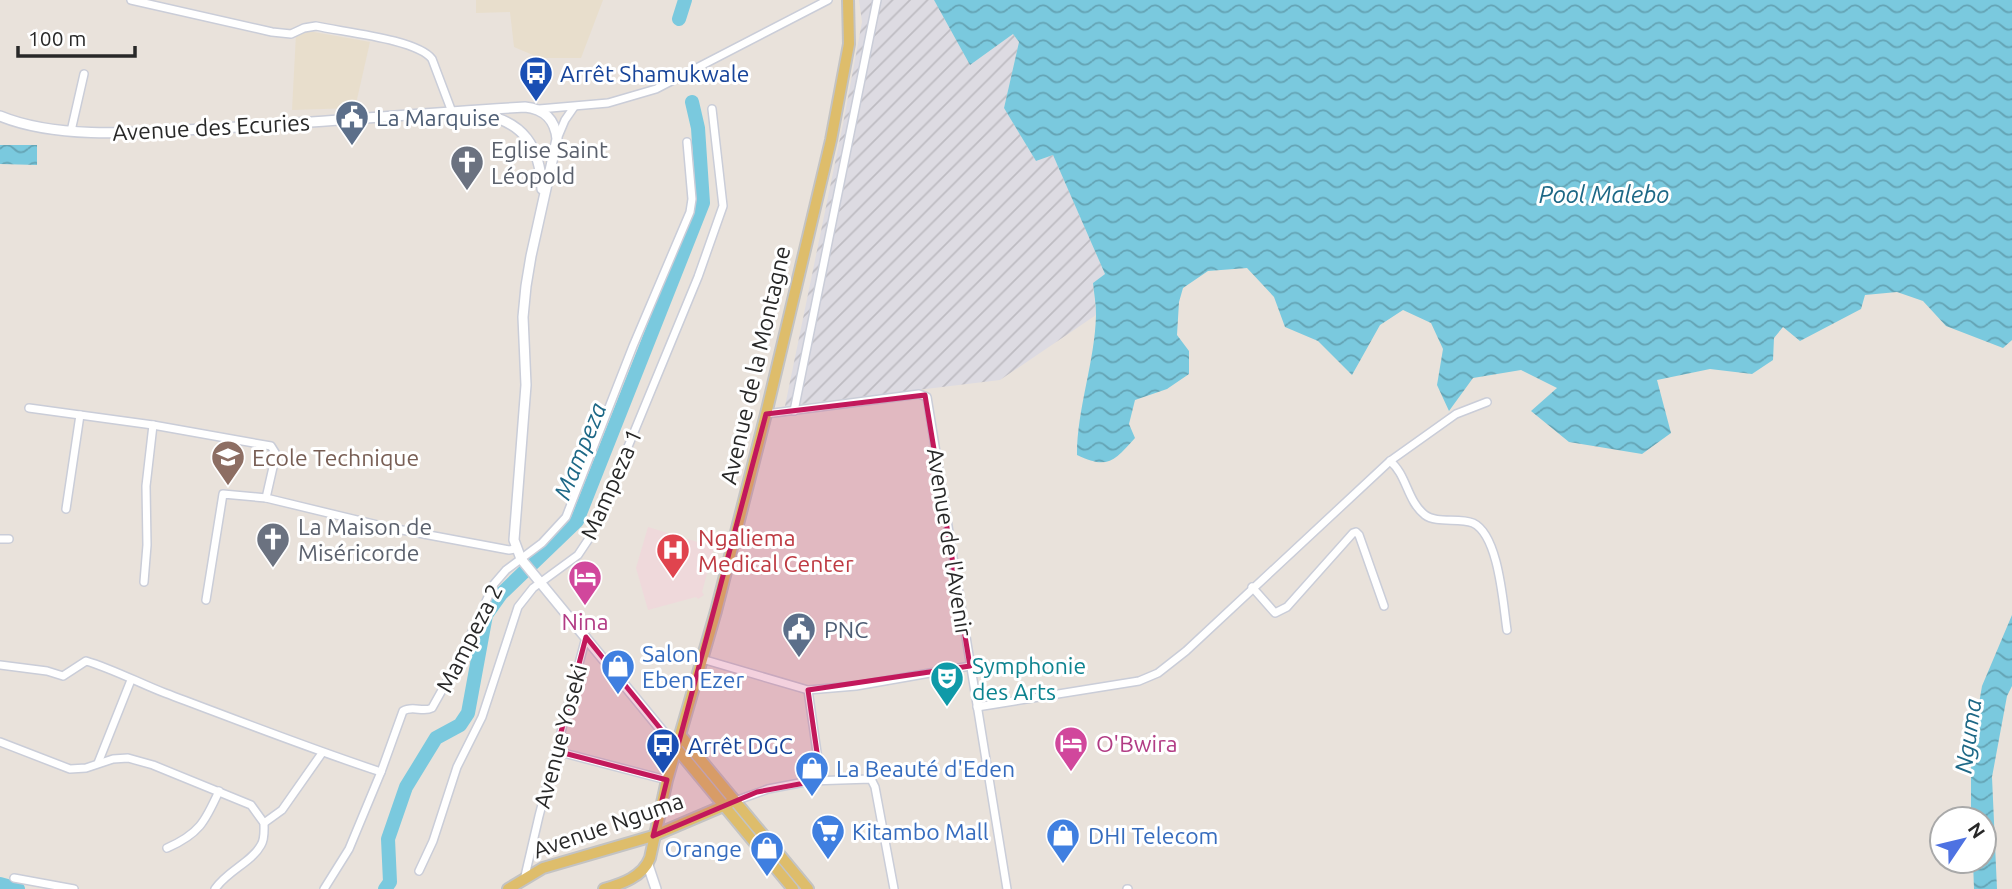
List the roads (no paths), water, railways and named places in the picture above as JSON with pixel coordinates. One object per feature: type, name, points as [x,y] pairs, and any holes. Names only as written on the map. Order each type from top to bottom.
[{"type":"main road","name":"Avenue de la Montagne","points":[[648,865],[667,780],[702,659],[766,414],[831,139],[849,44],[848,0]]},
{"type":"main road","points":[[681,736],[788,887]]},
{"type":"main road","points":[[677,749],[808,889]]},
{"type":"main road","name":"Avenue Nguma","points":[[508,889],[554,863],[653,836],[730,804]]},
{"type":"main road","points":[[604,889],[624,883],[648,865]]},
{"type":"street","points":[[131,0],[272,32],[291,34],[316,26],[412,45],[428,53],[432,59],[453,112]]},
{"type":"street","points":[[539,109],[608,103],[656,89],[828,0]]},
{"type":"street","points":[[794,411],[877,0]]},
{"type":"street","points":[[71,131],[84,74]]},
{"type":"street","name":"Avenue des Ecuries","points":[[0,116],[20,123],[71,131],[144,132],[525,107],[539,109]]},
{"type":"street","points":[[557,139],[574,107]]},
{"type":"street","name":"Mampeza 1","points":[[419,871],[433,841],[457,766],[482,717],[519,607],[540,582],[578,555],[592,534],[698,277],[723,206],[712,108]]},
{"type":"street","points":[[539,109],[552,121],[557,139]]},
{"type":"street","name":"Avenue des Ecuries","points":[[465,111],[505,120],[530,142],[537,154],[542,175],[543,201]]},
{"type":"street","name":"Avenue des Ecuries","points":[[515,549],[526,384],[523,317],[531,256],[557,139]]},
{"type":"street","name":"Mampeza 2","points":[[324,889],[345,858],[403,711],[409,708],[430,710],[434,706],[460,658],[490,591],[506,570],[523,562],[566,517],[633,346],[687,220],[692,199],[687,142]]},
{"type":"street","name":"Avenue de l'Avenir","points":[[766,414],[919,394],[927,397],[1007,889]]},
{"type":"street","points":[[977,707],[1139,681],[1157,673],[1186,650],[1390,461],[1457,414],[1487,402]]},
{"type":"street","points":[[29,408],[153,425],[271,446],[276,454],[266,498]]},
{"type":"street","points":[[66,509],[80,415]]},
{"type":"street","points":[[144,582],[146,486],[153,425]]},
{"type":"street","points":[[1390,461],[1398,467],[1416,507],[1429,518],[1473,523],[1485,532],[1496,563],[1507,630]]},
{"type":"street","points":[[206,600],[223,494],[266,498],[386,527],[515,549],[677,749]]},
{"type":"street","points":[[1252,587],[1275,613],[1287,607],[1356,532],[1384,606]]},
{"type":"street","points":[[0,539],[9,539]]},
{"type":"street","name":"Avenue Yoseki","points":[[526,877],[586,638]]},
{"type":"street","points":[[702,659],[808,690],[856,686],[970,666]]},
{"type":"street","points":[[0,665],[47,671],[63,676],[86,661],[322,753],[381,772]]},
{"type":"street","points":[[98,763],[131,680]]},
{"type":"street","points":[[808,690],[821,780]]},
{"type":"street","points":[[651,717],[681,736]]},
{"type":"street","points":[[0,743],[70,769],[128,758],[153,765],[251,805],[264,822],[262,845],[227,874],[215,889]]},
{"type":"street","points":[[556,751],[667,780]]},
{"type":"street","points":[[264,822],[282,810],[322,753]]},
{"type":"street","points":[[730,804],[768,789],[821,780],[866,778],[874,782],[894,889]]},
{"type":"street","points":[[167,848],[187,839],[200,826],[219,791]]},
{"type":"street","points":[[648,865],[656,889]]},
{"type":"street","points":[[14,877],[74,889]]},
{"type":"water","name":"Pool Malebo","points":[[934,0],[2012,0],[2012,340],[2003,348],[1946,326],[1923,301],[1897,292],[1865,295],[1861,309],[1800,341],[1783,327],[1774,338],[1773,360],[1752,374],[1710,369],[1657,380],[1671,433],[1642,454],[1569,442],[1531,411],[1557,388],[1521,370],[1473,378],[1449,411],[1437,385],[1443,349],[1431,323],[1403,310],[1380,325],[1352,375],[1318,341],[1285,327],[1274,297],[1247,268],[1208,271],[1183,288],[1179,302],[1177,335],[1189,351],[1189,374],[1167,389],[1135,400],[1129,424],[1135,438],[1116,457],[1103,462],[1088,460],[1077,455],[1078,437],[1095,333],[1093,283],[1105,274],[1053,155],[1036,161],[1004,108],[1019,42],[1013,34],[970,65]]},
{"type":"water","points":[[0,145],[37,145],[37,165],[0,164]]},
{"type":"water","points":[[2012,615],[2012,686],[2007,696],[1992,777],[1993,805],[1971,805],[1971,751],[1982,686]]},
{"type":"water","points":[[1974,875],[1996,875],[1997,889],[1974,889]]},
{"type":"waterway","name":"Mampeza","points":[[679,19],[685,0]]},
{"type":"waterway","name":"Mampeza","points":[[385,889],[390,882],[388,839],[406,787],[436,738],[460,725],[468,713],[486,615],[501,594],[577,521],[703,203],[698,128],[692,102]]},
{"type":"waterway","points":[[0,884],[18,889]]},
{"type":"place","name":"Arrêt Shamukwale","points":[[536,103]]},
{"type":"place","name":"La Marquise","points":[[352,147]]},
{"type":"place","name":"Eglise Saint Léopold","points":[[467,192]]},
{"type":"place","name":"Ecole Technique","points":[[228,487]]},
{"type":"place","name":"La Maison de Miséricorde","points":[[273,569]]},
{"type":"place","name":"Ngaliema Medical Center","points":[[673,580]]},
{"type":"place","name":"Nina","points":[[585,607]]},
{"type":"place","name":"PNC","points":[[799,659]]},
{"type":"place","name":"Salon Eben Ezer","points":[[618,696]]},
{"type":"place","name":"Symphonie des Arts","points":[[947,708]]},
{"type":"place","name":"O'Bwira","points":[[1071,773]]},
{"type":"place","name":"Arrêt DGC","points":[[663,775]]},
{"type":"place","name":"La Beauté d'Eden","points":[[812,798]]},
{"type":"place","name":"Kitambo Mall","points":[[828,861]]},
{"type":"place","name":"DHI Telecom","points":[[1063,865]]},
{"type":"place","name":"Orange","points":[[767,878]]},
{"type":"water label","name":"Nguma","points":[[1968,736]]}]
